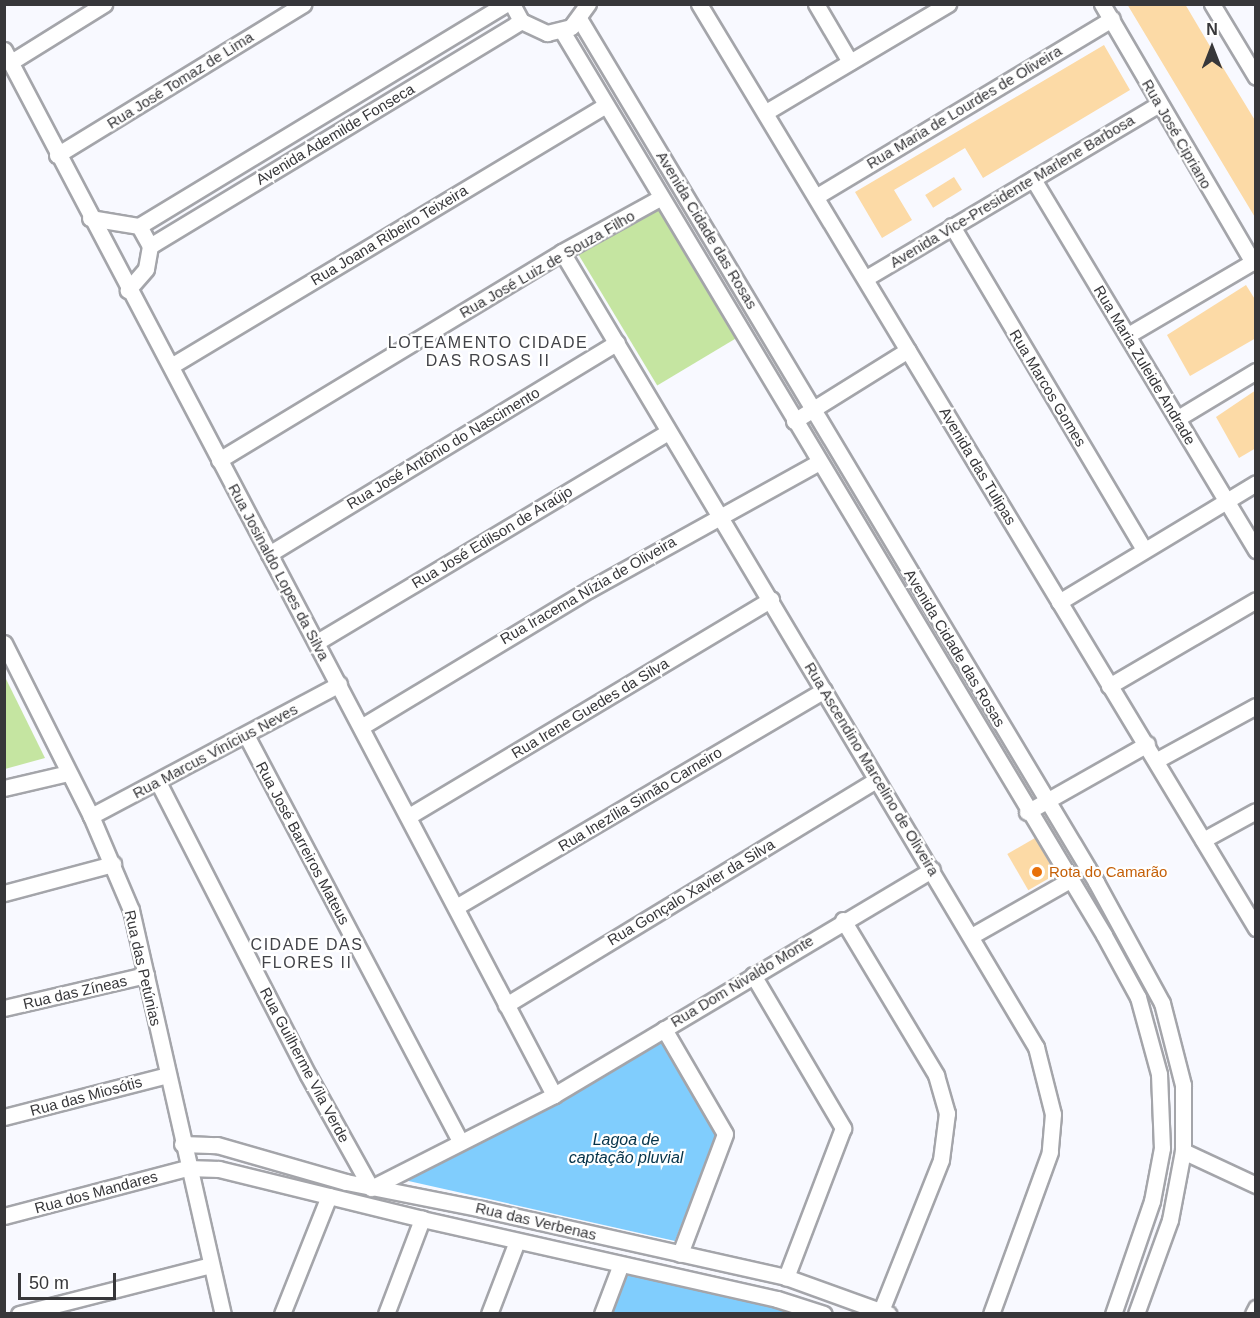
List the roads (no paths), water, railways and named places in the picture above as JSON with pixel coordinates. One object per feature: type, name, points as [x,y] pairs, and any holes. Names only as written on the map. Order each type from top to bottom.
[{"type":"street","points":[[8,56],[104,4]]},
{"type":"street","name":"Rua José Tomaz de Lima","points":[[57,155],[303,4]]},
{"type":"street","name":"Avenida Ademilde Fonseca","points":[[139,226],[505,4]]},
{"type":"street","points":[[512,4],[521,21],[548,33],[562,31],[580,20],[588,4]]},
{"type":"street","name":"Avenida das Tulipas","points":[[699,4],[817,196],[1109,686],[1157,760],[1256,928]]},
{"type":"street","points":[[816,4],[850,62]]},
{"type":"street","points":[[766,112],[850,62],[931,9],[948,4]]},
{"type":"street","name":"Rua José Cipriano","points":[[1102,4],[1159,104],[1254,261]]},
{"type":"street","points":[[1212,4],[1256,76]]},
{"type":"street","name":"Rua Maria de Lourdes de Oliveira","points":[[817,196],[1112,19]]},
{"type":"street","name":"Avenida Cidade das Rosas","points":[[580,20],[1046,800],[1162,1003],[1183,1085],[1183,1151],[1170,1220],[1136,1314]]},
{"type":"street","name":"Avenida Ademilde Fonseca","points":[[150,246],[521,21]]},
{"type":"street","name":"Avenida Cidade das Rosas","points":[[562,31],[1138,997],[1153,1047],[1162,1100],[1162,1148],[1152,1202],[1113,1314]]},
{"type":"street","name":"Rua Josinaldo Lopes da Silva","points":[[8,56],[90,218],[171,366],[554,1095]]},
{"type":"street","name":"Avenida Vice-Presidente Marlene Barbosa","points":[[866,278],[1159,104]]},
{"type":"street","name":"Rua Joana Ribeiro Teixeira","points":[[171,366],[606,105]]},
{"type":"street","name":"Rua Maria Zuleide Andrade","points":[[1034,179],[1178,418],[1224,501],[1256,550]]},
{"type":"street","name":"Rua José Luiz de Souza Filho","points":[[219,460],[562,252],[660,198]]},
{"type":"street","points":[[90,218],[139,226],[150,246],[146,268],[128,290]]},
{"type":"street","name":"Rua Marcos Gomes","points":[[952,226],[1144,549]]},
{"type":"street","name":"Rua Ascendino Marcelino de Oliveira","points":[[562,252],[668,432],[771,599],[876,780],[973,935],[1036,1047],[1053,1114],[1047,1168],[991,1314]]},
{"type":"street","points":[[1128,335],[1254,261]]},
{"type":"street","name":"Rua José Antônio do Nascimento","points":[[269,554],[617,342]]},
{"type":"street","points":[[794,421],[908,350]]},
{"type":"street","points":[[1178,418],[1256,371]]},
{"type":"street","name":"Rua José Edilson de Araújo","points":[[317,642],[668,432]]},
{"type":"street","name":"Rua Iracema Nízia de Oliveira","points":[[361,727],[719,514],[819,462]]},
{"type":"street","points":[[1059,602],[1256,483]]},
{"type":"street","name":"Rua Irene Guedes da Silva","points":[[409,816],[771,599]]},
{"type":"street","points":[[1109,686],[1256,600]]},
{"type":"street","name":"Rua das Petúnias","points":[[4,643],[91,816],[131,910],[166,1075],[223,1314]]},
{"type":"street","name":"Rua Marcus Vinícius Neves","points":[[91,816],[339,684]]},
{"type":"street","name":"Rua Inezília Simão Carneiro","points":[[456,907],[824,690]]},
{"type":"street","points":[[1157,760],[1256,706]]},
{"type":"street","name":"Rua José Barreiros Mateus","points":[[246,735],[461,1142]]},
{"type":"street","points":[[1027,812],[1147,744]]},
{"type":"street","points":[[4,788],[68,773]]},
{"type":"street","name":"Rua Gonçalo Xavier da Silva","points":[[506,1005],[876,780]]},
{"type":"street","name":"Rua Guilherme Vila Verde","points":[[158,782],[308,1075],[371,1188]]},
{"type":"street","points":[[1203,840],[1256,811]]},
{"type":"street","points":[[4,893],[113,864]]},
{"type":"street","name":"Rua Dom Nivaldo Monte","points":[[371,1188],[554,1095],[843,920],[932,870]]},
{"type":"street","points":[[973,935],[1070,880]]},
{"type":"street","points":[[843,920],[936,1075],[947,1113],[941,1160],[885,1312]]},
{"type":"street","name":"Rua das Zíneas","points":[[4,1008],[146,975]]},
{"type":"street","points":[[753,975],[843,1128],[786,1277]]},
{"type":"street","points":[[664,1029],[724,1134],[680,1254]]},
{"type":"street","name":"Rua das Miosótis","points":[[4,1116],[166,1075]]},
{"type":"street","name":"Rua das Verbenas","points":[[182,1144],[218,1145],[371,1188],[786,1277],[885,1312]]},
{"type":"street","points":[[1183,1151],[1256,1185]]},
{"type":"street","name":"Rua das Verbenas","points":[[188,1168],[219,1169],[820,1313]]},
{"type":"street","name":"Rua dos Mandares","points":[[4,1216],[188,1168]]},
{"type":"street","points":[[366,1206],[371,1188]]},
{"type":"street","points":[[282,1314],[329,1196]]},
{"type":"street","points":[[386,1314],[422,1219]]},
{"type":"street","points":[[489,1314],[517,1241]]},
{"type":"street","points":[[602,1314],[621,1264]]},
{"type":"street","points":[[19,1314],[211,1265]]},
{"type":"street","points":[[1253,1314],[1256,1308]]},
{"type":"water","name":"Lagoa de captação pluvial","points":[[662,1038],[717,1133],[675,1241],[404,1180]]},
{"type":"water","points":[[624,1271],[808,1314],[608,1314]]},
{"type":"place","name":"Rota do Camarão","points":[[1037,872]]},
{"type":"district","name":"LOTEAMENTO CIDADE DAS ROSAS II","points":[[488,352]]},
{"type":"district","name":"CIDADE DAS FLORES II","points":[[307,954]]}]
